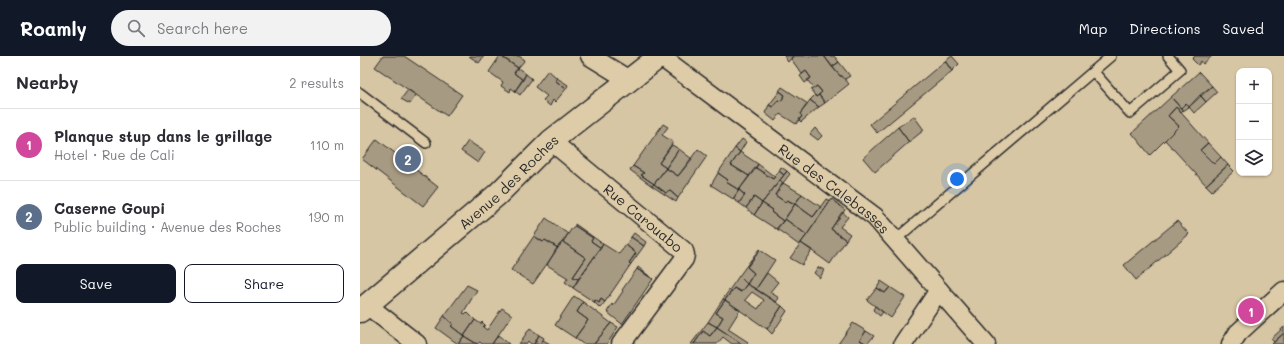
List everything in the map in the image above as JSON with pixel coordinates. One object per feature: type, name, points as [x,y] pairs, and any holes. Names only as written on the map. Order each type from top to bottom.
[{"type":"street","points":[[590,56],[629,80]]},
{"type":"street","name":"Avenue des Roches","points":[[364,308],[498,194],[551,141],[660,56]]},
{"type":"street","name":"Rue des Calebasses","points":[[660,56],[875,217],[986,344]]},
{"type":"street","name":"Rue Carouabo","points":[[551,141],[684,251],[686,255],[621,344]]},
{"type":"street","points":[[903,344],[939,290]]},
{"type":"street","points":[[1231,344],[1238,333],[1284,291]]},
{"type":"street","points":[[364,308],[416,344]]},
{"type":"lane","points":[[896,240],[1111,56]]},
{"type":"lane","points":[[1093,71],[1130,113],[1180,70],[1168,56]]},
{"type":"lane","points":[[360,93],[426,143]]},
{"type":"building","points":[[383,56],[404,56],[462,95],[447,116],[375,67]]},
{"type":"building","points":[[469,56],[484,56],[479,63]]},
{"type":"building","points":[[500,56],[518,68],[514,73],[523,80],[515,91],[511,88],[510,92],[501,86],[503,82],[489,72]]},
{"type":"building","points":[[505,56],[519,56],[525,60],[518,68],[504,58]]},
{"type":"building","points":[[784,56],[793,56],[788,62]]},
{"type":"building","points":[[793,56],[824,56],[840,76],[842,76],[849,84],[825,103],[819,95],[822,92],[817,86],[814,88],[807,80],[811,78],[806,71],[802,74],[791,59]]},
{"type":"building","points":[[824,56],[834,56],[839,62],[832,67]]},
{"type":"building","points":[[952,56],[959,64],[952,71],[945,61]]},
{"type":"building","points":[[1195,56],[1212,56],[1203,64],[1201,61],[1198,65],[1192,59]]},
{"type":"building","points":[[945,61],[952,71],[877,133],[870,124]]},
{"type":"building","points":[[839,62],[850,76],[845,79],[832,67]]},
{"type":"building","points":[[518,68],[526,74],[523,80],[514,73]]},
{"type":"building","points":[[548,70],[557,78],[555,80],[566,89],[555,102],[553,100],[550,106],[543,100],[547,96],[535,87]]},
{"type":"building","points":[[806,71],[811,78],[805,83],[800,76]]},
{"type":"building","points":[[1199,72],[1212,86],[1189,107],[1186,103],[1181,108],[1171,97]]},
{"type":"building","points":[[526,74],[532,79],[520,95],[515,91]]},
{"type":"building","points":[[557,78],[568,85],[566,89],[555,80]]},
{"type":"building","points":[[817,86],[822,92],[816,97],[811,90]]},
{"type":"building","points":[[1212,86],[1217,92],[1206,102],[1200,95]]},
{"type":"building","points":[[782,87],[808,104],[800,114],[802,116],[796,124],[780,114],[775,121],[765,113],[769,105],[773,107],[778,100],[781,101],[785,95],[779,91]]},
{"type":"building","points":[[408,90],[416,95],[410,104],[401,99]]},
{"type":"building","points":[[780,91],[785,95],[781,101],[778,100],[773,107],[769,105]]},
{"type":"building","points":[[815,95],[816,97],[819,95],[825,103],[819,107],[810,100]]},
{"type":"building","points":[[1200,95],[1206,102],[1194,113],[1189,107]]},
{"type":"building","points":[[1171,97],[1183,111],[1181,113],[1176,107],[1168,116],[1179,126],[1150,155],[1132,133]]},
{"type":"building","points":[[810,100],[819,107],[801,122],[799,120],[802,116],[800,114]]},
{"type":"building","points":[[1186,103],[1189,107],[1183,111],[1181,108]]},
{"type":"building","points":[[1176,107],[1208,143],[1200,150],[1214,164],[1221,157],[1228,165],[1206,185],[1165,140],[1179,126],[1168,116]]},
{"type":"building","points":[[914,116],[924,130],[909,142],[898,127]]},
{"type":"building","points":[[663,124],[668,127],[662,135],[673,142],[659,163],[666,168],[654,184],[641,175],[644,173],[633,166]]},
{"type":"building","points":[[898,127],[909,142],[875,172],[863,158]]},
{"type":"building","points":[[815,128],[822,136],[818,140],[810,134]]},
{"type":"building","points":[[377,139],[438,187],[423,206],[362,159]]},
{"type":"building","points":[[742,139],[746,142],[740,152],[735,148]]},
{"type":"building","points":[[468,141],[485,152],[478,163],[461,151]]},
{"type":"building","points":[[1208,143],[1221,157],[1214,164],[1200,150]]},
{"type":"building","points":[[672,145],[679,149],[666,168],[659,163]]},
{"type":"building","points":[[735,148],[740,152],[731,165],[749,176],[739,190],[726,182],[728,180],[718,173]]},
{"type":"building","points":[[679,149],[692,159],[678,176],[666,168]]},
{"type":"building","points":[[698,149],[707,156],[678,198],[669,190],[666,193],[654,184],[666,168],[678,176]]},
{"type":"building","points":[[740,152],[758,164],[749,176],[731,165]]},
{"type":"building","points":[[411,153],[419,159],[413,167],[404,161]]},
{"type":"building","points":[[758,164],[775,177],[773,179],[756,168]]},
{"type":"building","points":[[1228,165],[1234,171],[1212,191],[1206,185]]},
{"type":"building","points":[[633,166],[644,173],[641,175],[654,184],[652,186],[630,170]]},
{"type":"building","points":[[781,167],[787,171],[784,175],[779,171]]},
{"type":"building","points":[[756,168],[773,179],[779,171],[784,175],[762,203],[754,197],[746,208],[739,203],[745,195],[739,190]]},
{"type":"building","points":[[787,171],[790,174],[783,183],[780,180]]},
{"type":"building","points":[[718,173],[728,180],[726,182],[739,190],[733,199],[711,185]]},
{"type":"building","points":[[780,180],[783,183],[775,195],[785,202],[787,200],[795,204],[783,221],[771,212],[773,210],[762,203]]},
{"type":"building","points":[[783,183],[802,194],[795,204],[787,200],[785,202],[775,195]]},
{"type":"building","points":[[654,184],[666,193],[669,190],[678,198],[676,202],[652,186]]},
{"type":"building","points":[[739,190],[745,195],[739,203],[733,199]]},
{"type":"building","points":[[802,194],[821,207],[813,217],[795,204]]},
{"type":"building","points":[[754,197],[762,203],[754,215],[746,208]]},
{"type":"building","points":[[826,199],[830,201],[807,235],[785,219],[795,204],[813,217]]},
{"type":"building","points":[[832,199],[845,210],[831,229],[846,240],[830,264],[801,243]]},
{"type":"building","points":[[762,203],[773,210],[771,212],[783,221],[776,229],[754,215]]},
{"type":"building","points":[[842,212],[848,217],[840,227],[850,234],[846,240],[831,229]]},
{"type":"building","points":[[546,218],[568,234],[558,248],[545,240],[543,242],[534,236]]},
{"type":"building","points":[[785,219],[807,235],[799,245],[777,229]]},
{"type":"building","points":[[1177,221],[1189,234],[1136,280],[1124,265]]},
{"type":"building","points":[[575,224],[603,244],[601,248],[591,241],[593,238],[575,226]]},
{"type":"building","points":[[575,226],[593,238],[591,241],[601,248],[578,279],[573,277],[586,258],[563,242]]},
{"type":"building","points":[[634,233],[646,242],[644,246],[631,237]]},
{"type":"building","points":[[534,236],[543,242],[545,240],[558,248],[533,284],[511,270]]},
{"type":"building","points":[[631,237],[644,246],[631,264],[629,263],[636,253],[626,245]]},
{"type":"building","points":[[563,242],[586,258],[573,277],[578,279],[573,288],[565,282],[568,278],[547,265],[558,246]]},
{"type":"building","points":[[801,243],[812,250],[802,265],[790,258]]},
{"type":"building","points":[[603,244],[619,254],[626,245],[636,253],[629,263],[631,264],[605,302],[601,299],[599,303],[595,300],[594,302],[573,288]]},
{"type":"building","points":[[759,249],[760,250],[747,267],[754,273],[747,284],[739,276]]},
{"type":"building","points":[[760,250],[775,260],[756,289],[747,284],[754,273],[747,267]]},
{"type":"building","points":[[638,267],[653,279],[637,269]]},
{"type":"building","points":[[818,267],[824,270],[820,278],[814,273]]},
{"type":"building","points":[[637,269],[653,279],[622,324],[607,312],[612,304],[613,306]]},
{"type":"building","points":[[767,273],[778,282],[770,292],[779,298],[776,302],[756,289]]},
{"type":"building","points":[[739,276],[747,284],[741,292],[734,288],[725,300],[723,299]]},
{"type":"building","points":[[881,281],[890,287],[885,293],[877,288]]},
{"type":"building","points":[[747,284],[782,306],[767,329],[725,300],[734,288],[741,292]],"holes":[[[752,292],[764,300],[758,309],[745,300]]]},
{"type":"building","points":[[467,285],[477,290],[463,313],[465,314],[467,312],[475,320],[464,336],[451,326],[453,324],[444,316]]},
{"type":"building","points":[[890,287],[905,297],[891,318],[867,300],[877,288],[885,293]]},
{"type":"building","points":[[574,296],[583,302],[577,312],[588,320],[575,338],[555,325]]},
{"type":"building","points":[[601,299],[605,302],[600,308],[594,302],[595,300],[599,303]]},
{"type":"building","points":[[723,299],[725,300],[716,313],[723,317],[717,327],[708,322]]},
{"type":"building","points":[[725,300],[740,310],[728,329],[748,342],[746,344],[742,344],[717,327],[723,317],[716,313]]},
{"type":"building","points":[[583,302],[611,323],[594,344],[583,344],[575,338],[588,320],[577,312]]},
{"type":"building","points":[[782,306],[787,311],[772,334],[767,329]]},
{"type":"building","points":[[875,306],[883,312],[880,316],[873,310]]},
{"type":"building","points":[[502,308],[512,315],[492,344],[482,344],[480,342],[477,344],[464,336],[475,320],[481,324],[482,322],[485,325],[483,327],[487,330]]},
{"type":"building","points":[[444,316],[453,324],[451,326],[464,336],[458,344],[436,328]]},
{"type":"building","points":[[708,322],[717,327],[710,336],[703,331],[694,344],[691,344]]},
{"type":"building","points":[[611,323],[618,327],[607,344],[594,344]]},
{"type":"building","points":[[853,323],[866,331],[860,340],[867,344],[838,344]]},
{"type":"building","points":[[717,327],[742,344],[732,344],[723,337],[717,344],[694,344],[703,331],[710,336]]},
{"type":"building","points":[[1284,327],[1284,333],[1274,342],[1271,339]]},
{"type":"building","points":[[530,328],[539,335],[534,344],[531,344],[528,341],[526,344],[519,344]]},
{"type":"building","points":[[866,331],[874,336],[867,344],[860,340]]},
{"type":"building","points":[[1284,333],[1284,344],[1272,344]]},
{"type":"building","points":[[498,335],[509,344],[492,344]]},
{"type":"building","points":[[539,335],[544,338],[543,340],[540,344],[534,344]]},
{"type":"building","points":[[464,336],[477,344],[458,344]]},
{"type":"building","points":[[543,340],[550,344],[540,344]]},
{"type":"place","name":"Caserne Goupi","points":[[408,159]]},
{"type":"place","name":"Planque stup dans le grillage","points":[[1251,311]]}]
